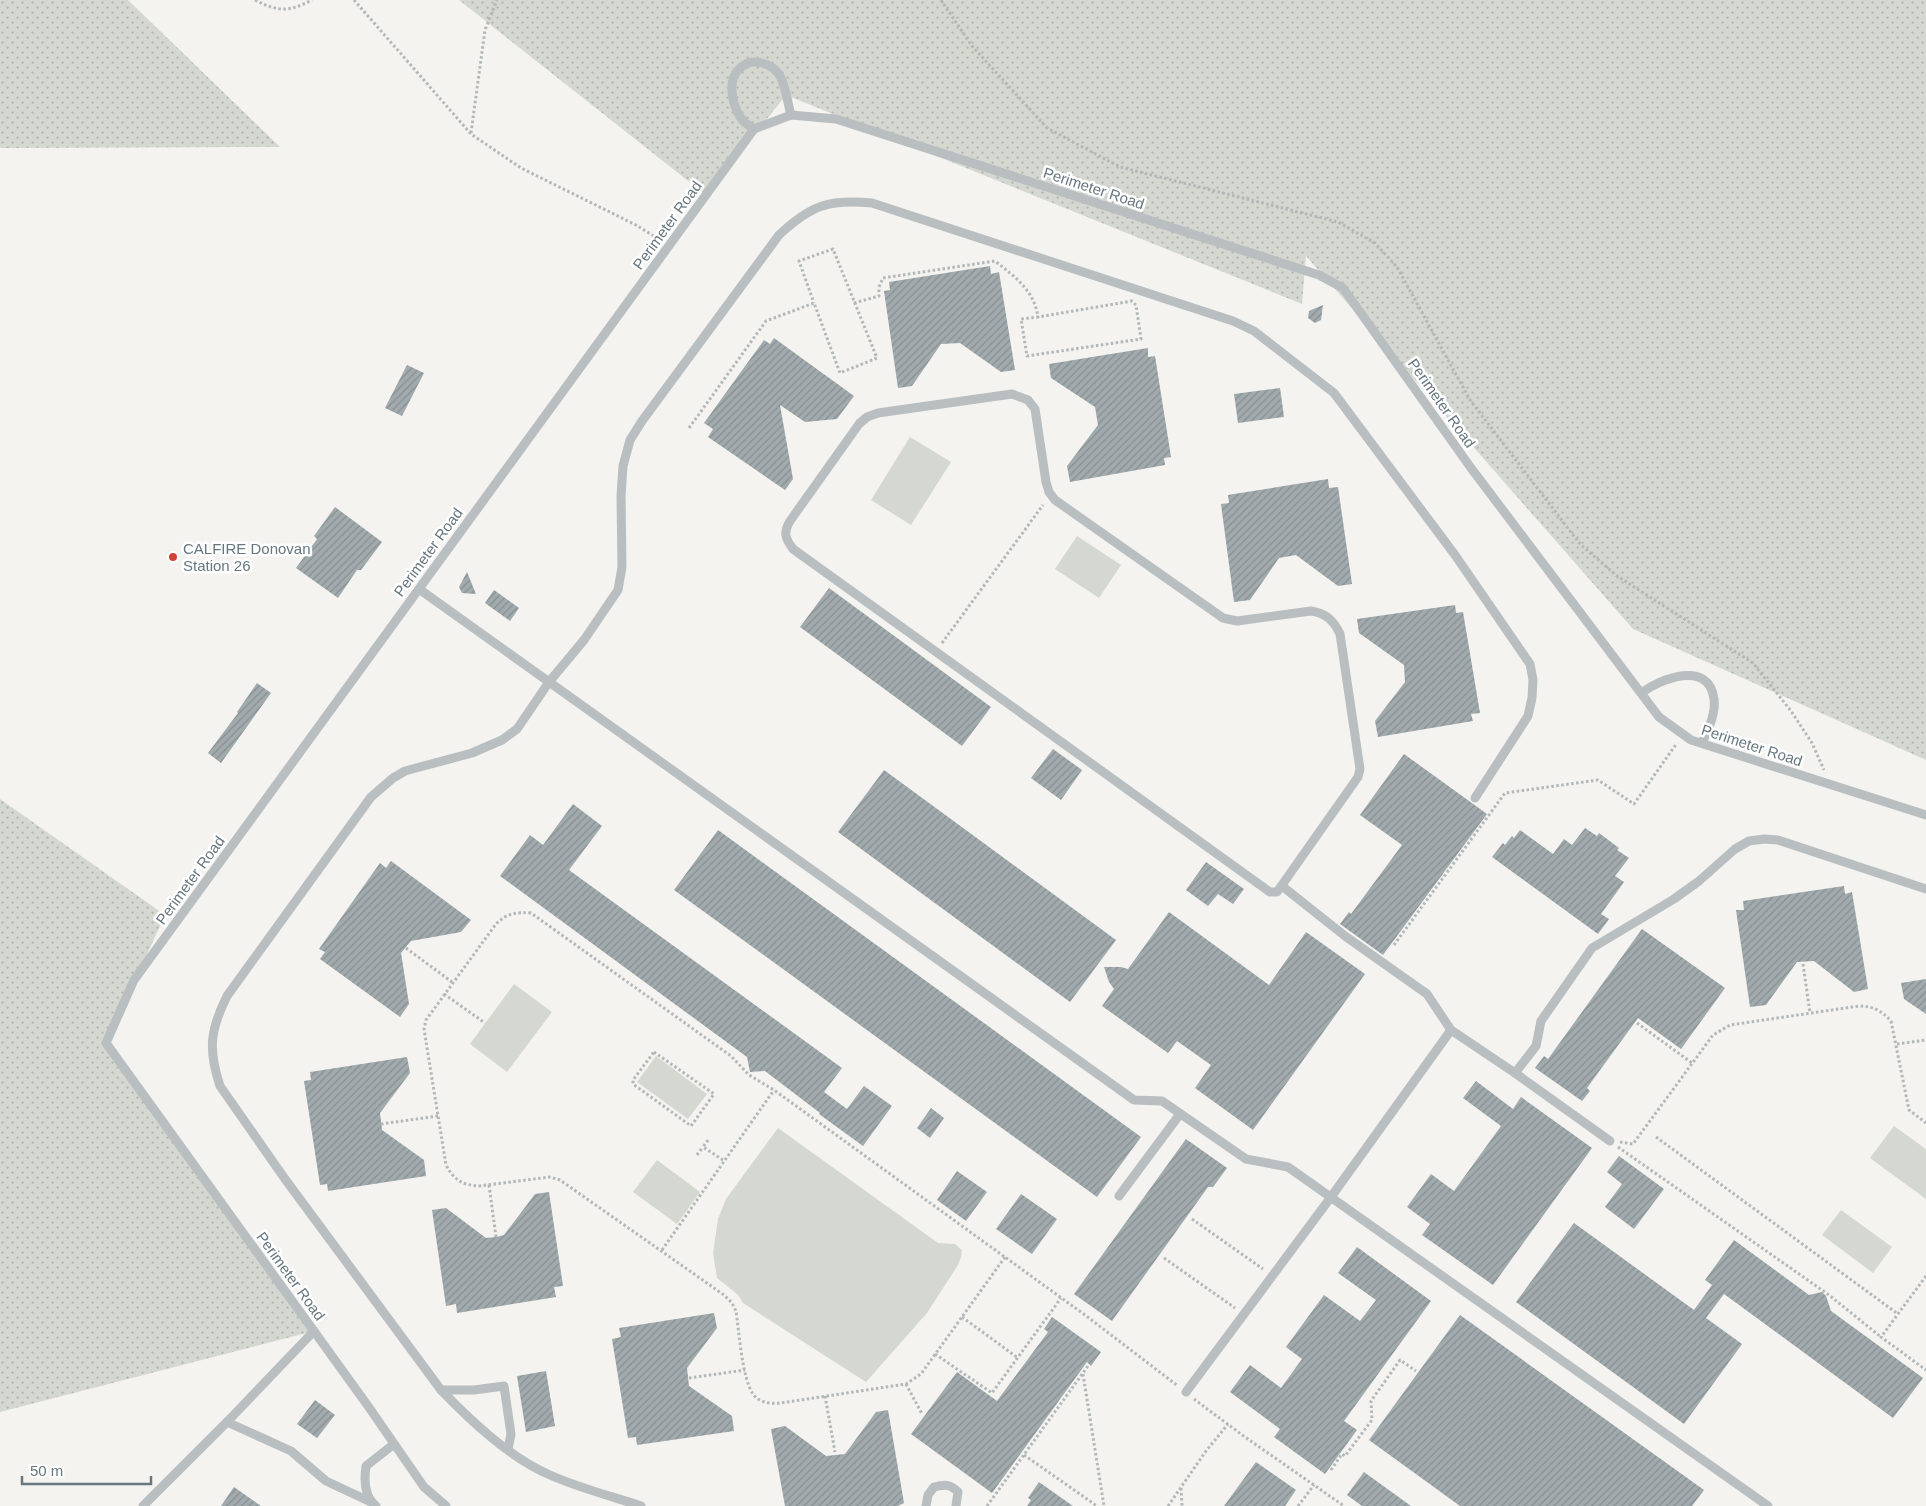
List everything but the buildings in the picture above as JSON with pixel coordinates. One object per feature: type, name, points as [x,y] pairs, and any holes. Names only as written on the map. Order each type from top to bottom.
[{"type":"street","points":[[754,129],[744,121],[736,108],[732,92],[733,80],[738,69],[749,63],[760,62],[768,64],[775,70],[781,78],[791,115]]},
{"type":"street","name":"Perimeter Road","points":[[446,1506],[424,1487],[106,1043],[134,980],[754,129],[791,115],[836,119],[1319,275],[1343,288],[1471,468],[1659,717],[1692,740],[1702,744],[1926,815]]},
{"type":"street","points":[[641,1506],[550,1475],[529,1464],[470,1420],[441,1390],[285,1179],[220,1086],[213,1060],[212,1036],[216,1016],[227,996],[371,798],[387,782],[405,771],[472,754],[502,740],[517,729],[548,682],[584,640],[618,590],[622,567],[621,496],[623,466],[630,440],[779,235],[796,219],[814,208],[832,202],[854,201],[872,203],[1233,321],[1254,331],[1334,393],[1455,555],[1530,664],[1533,680],[1528,716],[1476,798]]},
{"type":"street","points":[[1012,394],[1020,396],[1028,400],[1035,408],[1046,482],[1055,500],[1223,618],[1237,621],[1311,611],[1319,612],[1329,617],[1340,634],[1360,769],[1358,777],[1282,886],[1277,892],[1270,892],[936,651],[793,549],[786,540],[785,530],[860,424],[868,416],[1012,394]]},
{"type":"street","points":[[418,589],[1134,1100],[1162,1101],[1246,1159],[1288,1167],[1768,1506]]},
{"type":"street","points":[[1641,693],[1655,683],[1675,676],[1694,675],[1708,684],[1714,698],[1713,715],[1702,744]]},
{"type":"street","points":[[1515,1073],[1536,1046],[1541,1021],[1592,948],[1674,899],[1699,881],[1735,849],[1749,841],[1778,840],[1926,889]]},
{"type":"street","points":[[1282,886],[1345,936],[1427,994],[1451,1030],[1610,1141]]},
{"type":"street","points":[[1186,1392],[1331,1197],[1451,1030]]},
{"type":"street","points":[[1119,1196],[1180,1114]]},
{"type":"street","points":[[143,1506],[314,1332]]},
{"type":"street","points":[[441,1390],[474,1390],[504,1386],[511,1434],[508,1449]]},
{"type":"street","points":[[227,1422],[291,1451],[326,1480],[373,1504]]},
{"type":"street","points":[[373,1504],[364,1482],[366,1466],[394,1444]]},
{"type":"street","points":[[926,1506],[928,1495],[934,1486],[944,1484],[953,1486],[958,1492],[956,1506]]},
{"type":"path","points":[[255,0],[270,8],[281,9],[298,8],[312,0]]},
{"type":"path","points":[[354,0],[471,134],[521,168],[636,226],[669,246]]},
{"type":"path","points":[[471,134],[485,30],[497,0]]},
{"type":"path","points":[[833,249],[877,358],[840,373],[814,303],[799,261],[833,249]]},
{"type":"path","points":[[854,303],[879,296],[879,287],[883,278],[995,261],[1015,277],[1032,297],[1036,303],[1038,317]]},
{"type":"path","points":[[1132,301],[1136,305],[1141,339],[1026,356],[1021,319],[1038,317],[1132,301]]},
{"type":"path","points":[[688,428],[766,321],[814,303]]},
{"type":"path","points":[[936,651],[1051,494]]},
{"type":"path","points":[[1394,945],[1505,793],[1598,780],[1634,804],[1683,734]]},
{"type":"path","points":[[1005,1257],[922,1374],[906,1384],[781,1403],[770,1404],[761,1401],[753,1395],[745,1370],[736,1311],[732,1303],[662,1250],[560,1180],[550,1177],[489,1185],[467,1185],[459,1182],[451,1175],[446,1165],[438,1116],[424,1029],[426,1020],[496,924],[504,916],[517,912],[531,913],[731,1056],[748,1075],[774,1090],[1005,1257],[1228,1424],[1344,1506]]},
{"type":"path","points":[[406,948],[452,982]]},
{"type":"path","points":[[1803,964],[1810,1013]]},
{"type":"path","points":[[444,994],[485,1023]]},
{"type":"path","points":[[1610,1141],[1633,1144],[1712,1035],[1730,1025],[1859,1006],[1873,1007],[1885,1014],[1891,1021],[1909,1110],[1926,1123]]},
{"type":"path","points":[[1637,1023],[1692,1063]]},
{"type":"path","points":[[1897,1044],[1926,1040]]},
{"type":"path","points":[[654,1052],[714,1094],[691,1126],[633,1084],[633,1080],[654,1052]]},
{"type":"path","points":[[662,1250],[723,1160],[774,1090]]},
{"type":"path","points":[[382,1124],[438,1116]]},
{"type":"path","points":[[1656,1137],[1898,1314]]},
{"type":"path","points":[[697,1155],[708,1140]]},
{"type":"path","points":[[1610,1141],[1829,1295],[1926,1370]]},
{"type":"path","points":[[703,1147],[723,1160]]},
{"type":"path","points":[[489,1185],[496,1237]]},
{"type":"path","points":[[1192,1219],[1273,1275]]},
{"type":"path","points":[[1164,1258],[1244,1315]]},
{"type":"path","points":[[1881,1337],[1926,1276]]},
{"type":"path","points":[[935,1354],[992,1393],[1061,1298]]},
{"type":"path","points":[[962,1317],[1018,1358]]},
{"type":"path","points":[[1331,1470],[1342,1454],[1346,1456],[1372,1420],[1371,1401],[1400,1360],[1416,1371]]},
{"type":"path","points":[[987,1506],[1088,1366]]},
{"type":"path","points":[[688,1378],[745,1370]]},
{"type":"path","points":[[1083,1373],[1104,1506]]},
{"type":"path","points":[[906,1384],[922,1414]]},
{"type":"path","points":[[825,1396],[835,1452]]},
{"type":"path","points":[[1168,1506],[1228,1424]]},
{"type":"path","points":[[1024,1455],[1096,1506]]},
{"type":"path","points":[[1298,1506],[1314,1485]]},
{"type":"path","points":[[1181,1487],[1182,1506]]},
{"type":"shaded area","points":[[0,0],[128,0],[280,147],[0,148]]},
{"type":"shaded area","points":[[459,0],[1926,0],[1926,760],[1633,629],[1306,256],[1302,304],[786,95],[706,195]]},
{"type":"shaded area","points":[[910,437],[951,462],[911,525],[871,500]]},
{"type":"shaded area","points":[[1077,536],[1121,565],[1099,598],[1055,569]]},
{"type":"shaded area","points":[[0,799],[165,915],[106,1043],[314,1331],[0,1412]]},
{"type":"shaded area","points":[[514,984],[552,1012],[507,1072],[470,1044]]},
{"type":"shaded area","points":[[656,1056],[707,1094],[688,1119],[637,1082]]},
{"type":"shaded area","points":[[1894,1126],[1926,1149],[1926,1199],[1870,1158]]},
{"type":"shaded area","points":[[778,1128],[938,1243],[955,1244],[962,1250],[958,1265],[927,1313],[866,1382],[743,1303],[738,1295],[717,1278],[713,1253],[718,1219],[726,1199]]},
{"type":"shaded area","points":[[657,1160],[700,1192],[677,1224],[633,1192]]},
{"type":"shaded area","points":[[1841,1210],[1892,1247],[1873,1273],[1822,1235]]},
{"type":"place","name":"CALFIRE Donovan Station 26","points":[[173,557]]}]
